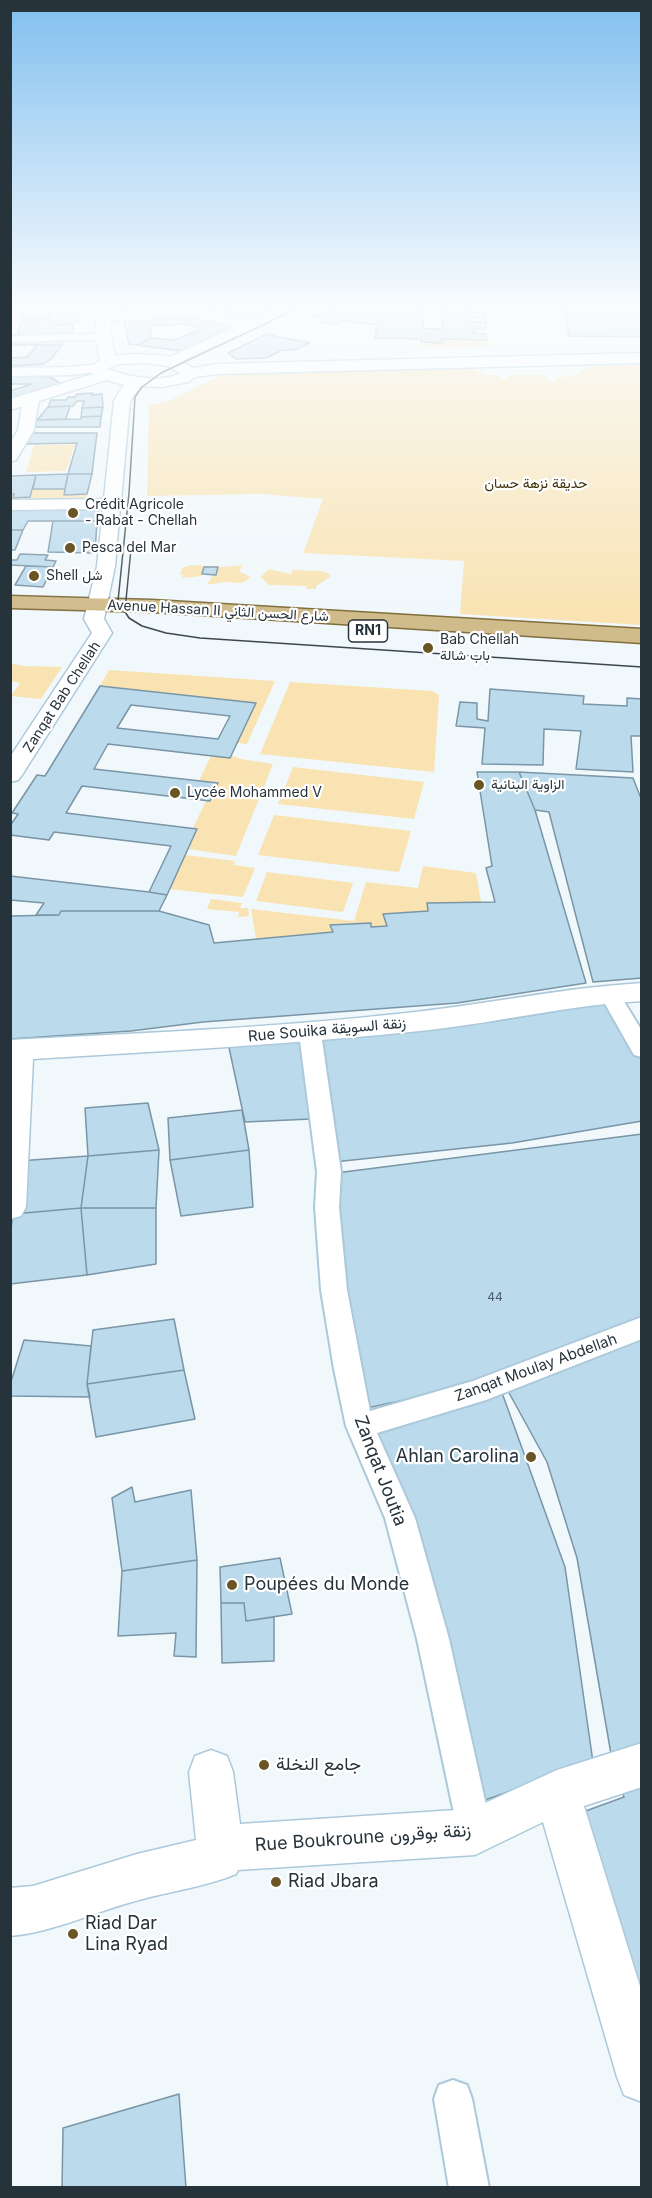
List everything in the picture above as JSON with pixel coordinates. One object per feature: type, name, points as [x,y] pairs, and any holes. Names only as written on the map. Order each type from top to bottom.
[{"type":"main road","name":"Avenue Hassan II شارع الحسن الثاني","points":[[10,602],[206,621],[642,647]]},
{"type":"main road","name":"Avenue Hassan II شارع الحسن الثاني","points":[[10,616],[95,612],[642,636]]},
{"type":"street","points":[[10,457],[26,430],[29,409]]},
{"type":"street","points":[[95,612],[106,566],[123,409]]},
{"type":"street","points":[[10,505],[114,504]]},
{"type":"street","name":"Zanqat Bab Chellah","points":[[10,775],[100,639],[102,633],[95,612]]},
{"type":"street","name":"Rue Souika زنقة السويقة","points":[[15,1050],[310,1033],[441,1019],[591,995],[642,992]]},
{"type":"street","points":[[610,995],[642,1050]]},
{"type":"street","name":"Zanqat Joutia","points":[[310,1033],[329,1172],[327,1207],[334,1290],[347,1369],[360,1425],[400,1518],[432,1639],[475,1832]]},
{"type":"street","points":[[10,1207],[15,1050]]},
{"type":"street","name":"Zanqat Moulay Abdellah","points":[[360,1425],[476,1392],[642,1328]]},
{"type":"street","name":"Rue Boukroune زنقة بوقرون","points":[[220,1848],[475,1832],[556,1792],[642,1766]]},
{"type":"street","points":[[10,1912],[33,1910],[137,1877],[220,1858],[210,1772]]},
{"type":"street","points":[[556,1792],[641,2070]]},
{"type":"street","points":[[453,2099],[469,2187]]},
{"type":"green space","name":"حديقة نزهة حسان","points":[[149,409],[641,409],[641,625],[460,614],[464,561],[303,553],[323,499],[261,494],[147,496]]},
{"type":"green space","points":[[75,444],[66,471],[26,472],[34,445]]},
{"type":"green space","points":[[33,489],[65,489],[65,495],[87,494],[85,501],[11,502],[10,494],[14,494],[14,498],[30,497]]},
{"type":"green space","points":[[191,565],[222,567],[243,565],[239,571],[250,577],[241,583],[207,584],[218,568],[205,567],[201,576],[183,578],[183,575],[180,575],[182,568]]},
{"type":"green space","points":[[269,569],[291,574],[292,570],[321,571],[330,574],[330,577],[316,586],[316,589],[307,589],[306,586],[269,585],[261,577]]},
{"type":"green space","points":[[10,664],[62,667],[41,699],[11,696],[20,683],[11,681]]},
{"type":"green space","points":[[109,670],[275,681],[247,744],[237,743],[255,703],[100,686]]},
{"type":"green space","points":[[290,682],[432,691],[439,695],[434,772],[260,754]]},
{"type":"green space","points":[[231,755],[241,759],[273,764],[236,856],[188,849],[197,829],[193,828],[206,801],[210,801],[218,784],[199,781],[211,756],[230,758]]},
{"type":"green space","points":[[293,767],[424,782],[414,819],[278,804]]},
{"type":"green space","points":[[274,815],[411,831],[399,872],[258,855]]},
{"type":"green space","points":[[185,855],[235,861],[234,865],[255,868],[243,897],[169,889]]},
{"type":"green space","points":[[423,866],[476,873],[481,902],[427,903],[428,911],[383,914],[387,926],[371,927],[371,923],[331,924],[333,932],[256,939],[251,909],[354,921],[366,882],[418,888]]},
{"type":"green space","points":[[267,872],[353,883],[343,912],[256,901]]},
{"type":"green space","points":[[211,899],[242,903],[240,908],[248,908],[249,916],[238,917],[239,912],[207,909]]},
{"type":"building","points":[[47,409],[69,409],[66,419],[37,420]]},
{"type":"building","points":[[82,409],[103,409],[101,416],[81,417]]},
{"type":"building","points":[[101,416],[100,427],[35,427],[37,420]]},
{"type":"building","points":[[30,433],[97,433],[92,474],[68,474],[77,443],[26,444]]},
{"type":"building","points":[[68,474],[92,474],[87,494],[64,495]]},
{"type":"building","points":[[68,474],[65,489],[33,489],[36,475]]},
{"type":"building","points":[[36,475],[30,497],[13,498],[14,494],[10,494],[10,476]]},
{"type":"building","points":[[99,507],[97,521],[28,521],[23,530],[10,530],[10,509]]},
{"type":"building","points":[[53,521],[97,521],[95,553],[48,552]]},
{"type":"building","points":[[10,530],[23,530],[15,550],[10,550]]},
{"type":"building","points":[[20,554],[48,555],[45,560],[56,561],[53,567],[10,565],[10,560],[17,560]]},
{"type":"building","points":[[26,566],[53,567],[43,587],[15,585]]},
{"type":"building","points":[[204,567],[218,567],[216,575],[202,574]]},
{"type":"building","name":"Lycée Mohammed V","points":[[100,686],[256,703],[230,758],[108,744],[94,769],[218,783],[210,801],[82,786],[66,813],[197,829],[167,895],[149,892],[171,846],[54,832],[49,840],[10,835],[10,826],[18,814],[12,813],[37,775],[45,776]],"holes":[[[131,705],[230,716],[218,739],[117,728]]]},
{"type":"building","points":[[490,689],[584,696],[583,704],[627,706],[627,698],[642,699],[642,736],[631,736],[633,772],[576,769],[581,731],[544,729],[543,765],[482,764],[485,728],[456,726],[460,702],[477,703],[477,719],[488,721]]},
{"type":"building","points":[[477,772],[519,772],[535,810],[586,983],[457,1003],[10,1039],[10,916],[59,915],[61,911],[159,911],[209,925],[214,943],[333,932],[330,925],[371,923],[371,927],[387,926],[383,914],[428,911],[427,903],[495,902],[486,868],[492,866]]},
{"type":"building","points":[[519,772],[633,778],[642,801],[642,978],[593,982],[549,812],[535,810]]},
{"type":"building","points":[[10,876],[167,895],[159,911],[61,911],[59,915],[36,915],[44,903],[10,900]]},
{"type":"building","points":[[611,1002],[642,1060],[642,1121],[512,1143],[334,1162],[312,1038],[497,1021]]},
{"type":"building","points":[[301,1041],[311,1119],[245,1122],[228,1043]]},
{"type":"building","points":[[148,1103],[159,1150],[88,1156],[85,1108]]},
{"type":"building","points":[[242,1110],[249,1150],[170,1160],[168,1118]]},
{"type":"building","points":[[642,1134],[642,1323],[489,1382],[367,1408],[344,1270],[336,1173]]},
{"type":"building","points":[[159,1150],[156,1208],[81,1208],[88,1156]]},
{"type":"building","points":[[249,1150],[253,1207],[181,1216],[170,1160]]},
{"type":"building","points":[[88,1156],[81,1208],[13,1214],[18,1161]]},
{"type":"building","points":[[81,1208],[156,1208],[156,1264],[87,1275]]},
{"type":"building","points":[[81,1208],[87,1275],[10,1284],[10,1236],[13,1214]]},
{"type":"building","points":[[174,1319],[184,1370],[87,1384],[93,1330]]},
{"type":"building","points":[[642,1331],[642,1743],[611,1754],[577,1558],[547,1462],[508,1391]]},
{"type":"building","points":[[24,1340],[91,1346],[87,1384],[90,1397],[10,1396],[10,1385]]},
{"type":"building","points":[[184,1370],[195,1419],[96,1437],[87,1384]]},
{"type":"building","points":[[501,1390],[565,1567],[593,1762],[471,1805],[366,1424]]},
{"type":"building","points":[[132,1487],[135,1502],[191,1490],[197,1560],[122,1571],[112,1498]]},
{"type":"building","points":[[280,1558],[292,1614],[246,1621],[244,1603],[221,1603],[220,1567]]},
{"type":"building","points":[[197,1560],[196,1657],[174,1656],[176,1633],[118,1636],[122,1571]]},
{"type":"building","points":[[221,1603],[244,1603],[246,1621],[274,1617],[274,1661],[222,1663]]},
{"type":"building","points":[[642,1774],[642,2046],[572,1816],[624,1797],[619,1781]]},
{"type":"building","points":[[179,2094],[186,2188],[62,2188],[63,2128]]},
{"type":"tram line","points":[[134,409],[129,493],[118,601],[129,618],[142,626],[166,633],[200,638],[642,667]]},
{"type":"tram line","points":[[129,608],[126,600],[131,549]]},
{"type":"place","name":"Crédit Agricole - Rabat - Chellah","points":[[73,513]]},
{"type":"place","name":"Pesca del Mar","points":[[70,548]]},
{"type":"place","name":"Shell شل","points":[[34,576]]},
{"type":"place","name":"Bab Chellah باب شالة","points":[[428,648]]},
{"type":"place","name":"الزاوية البنانية","points":[[479,785]]},
{"type":"place","name":"Lycée Mohammed V","points":[[175,793]]},
{"type":"place","name":"Ahlan Carolina","points":[[531,1457]]},
{"type":"place","name":"Poupées du Monde","points":[[232,1585]]},
{"type":"place","name":"جامع النخلة","points":[[264,1765]]},
{"type":"place","name":"Riad Jbara","points":[[276,1882]]},
{"type":"place","name":"Riad Dar Lina Ryad","points":[[73,1934]]}]
